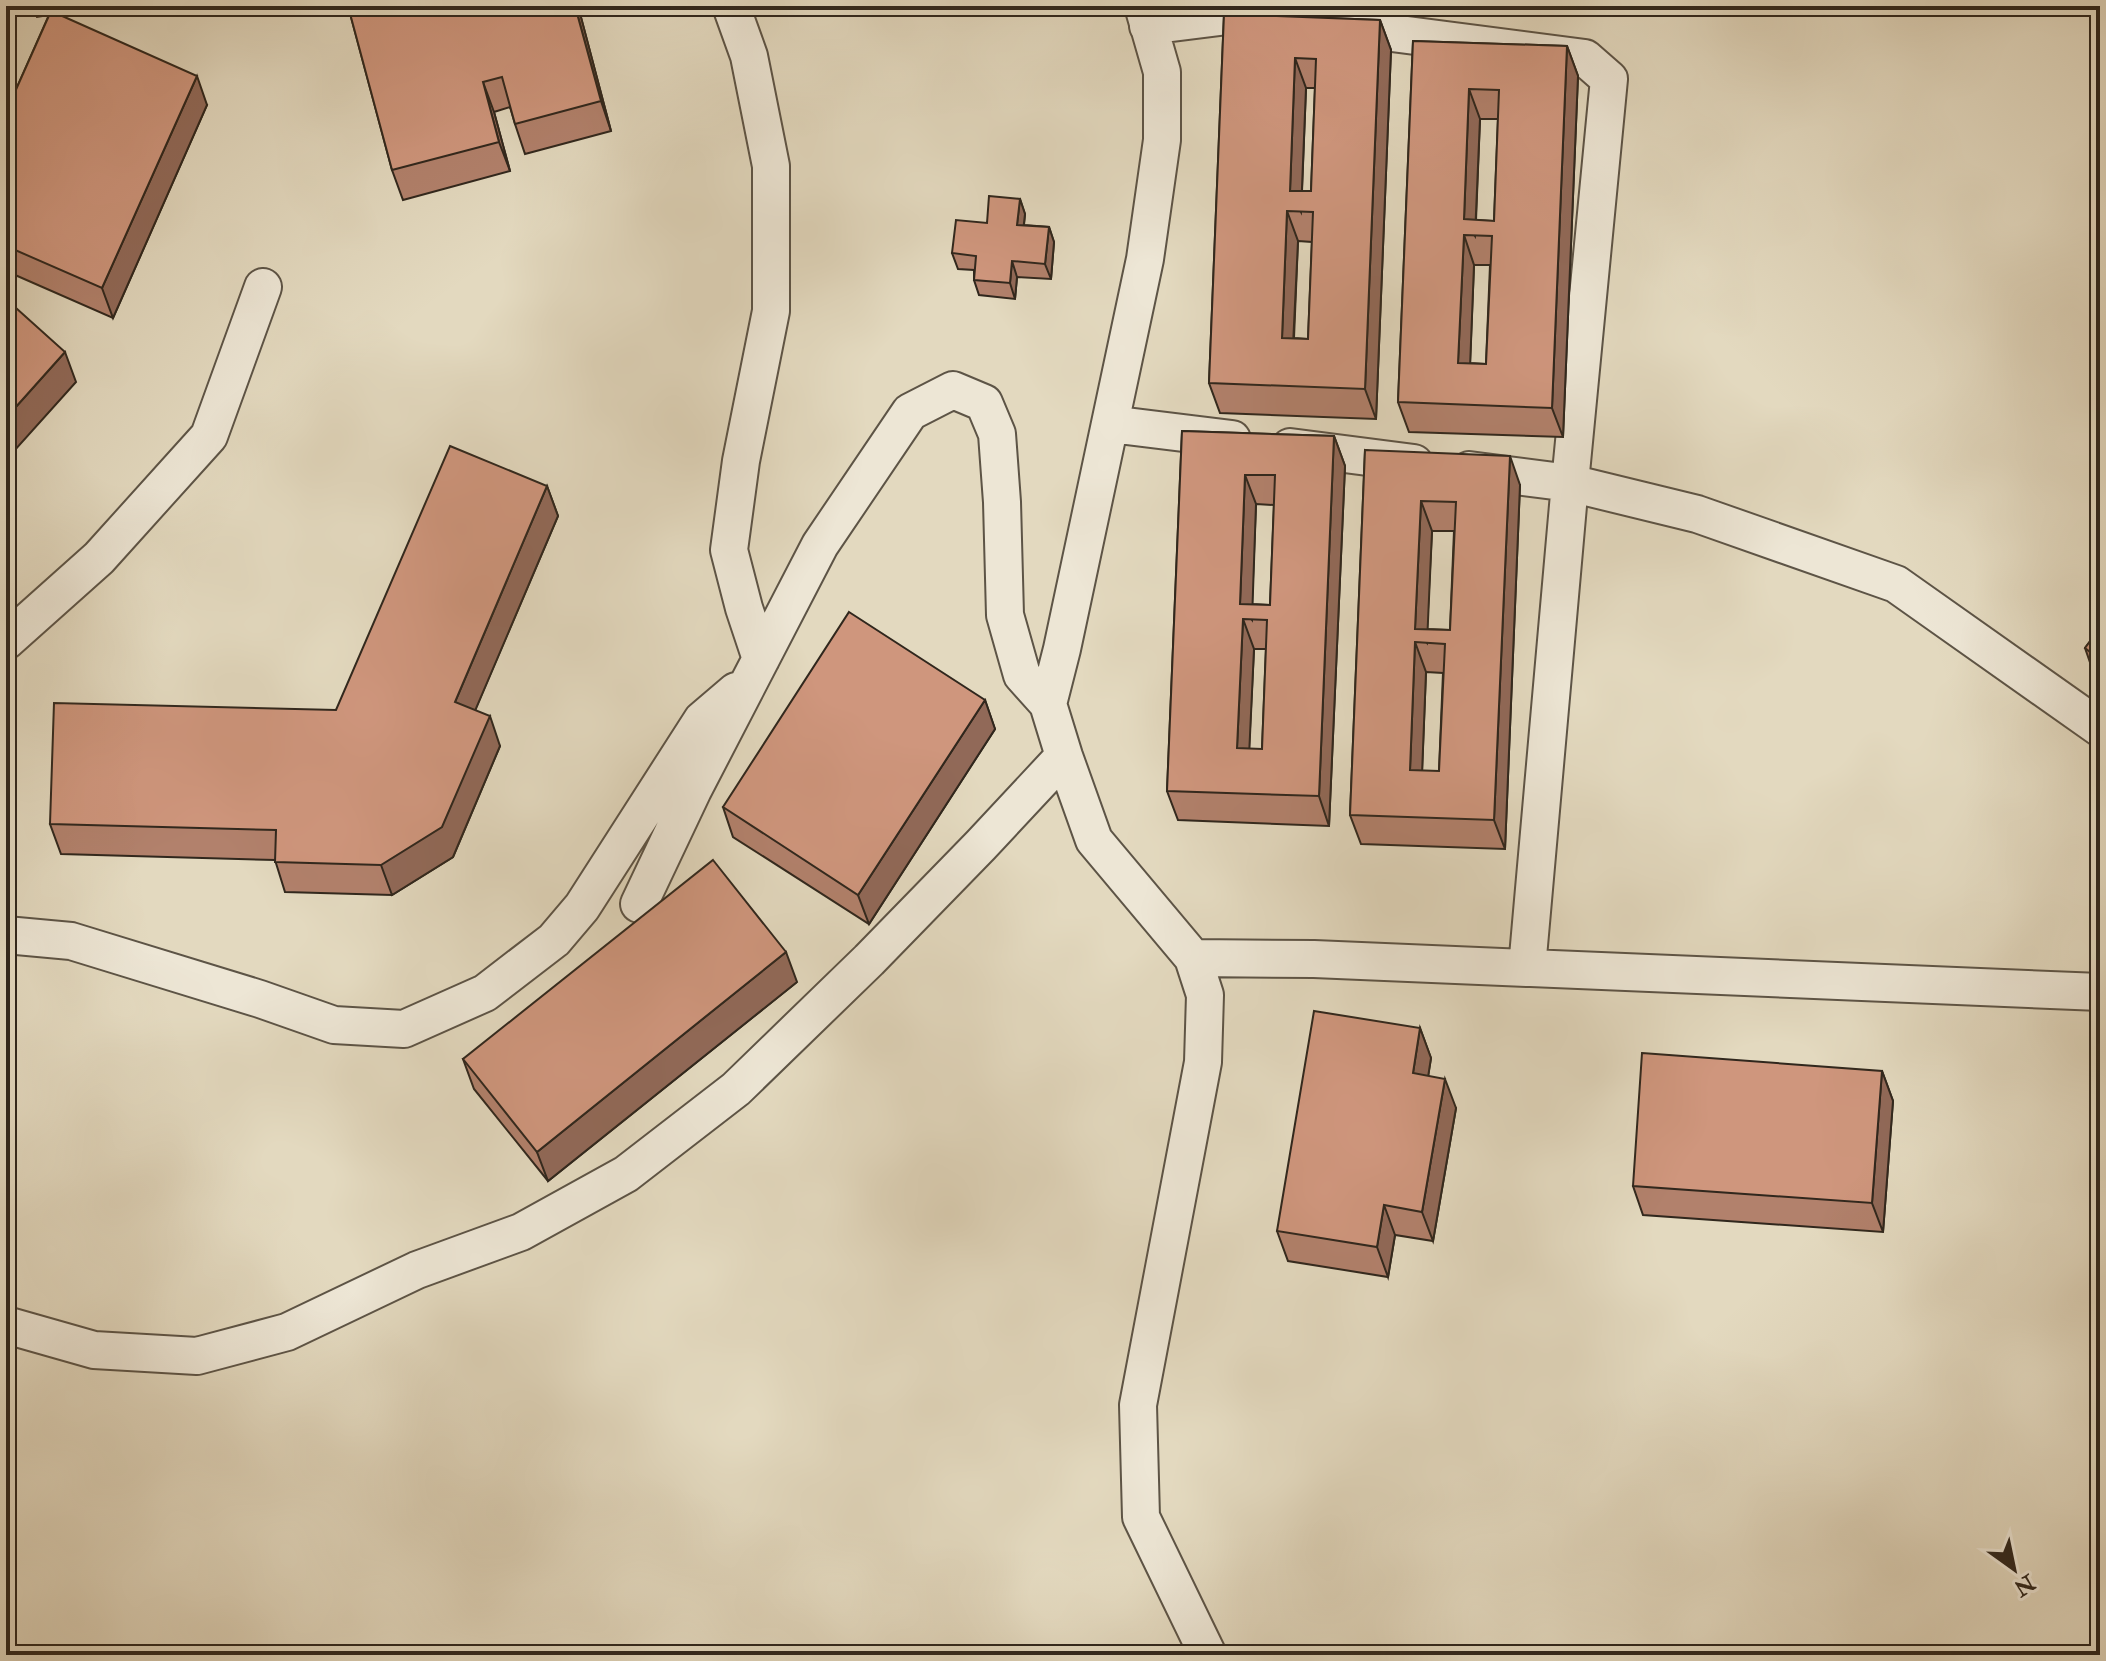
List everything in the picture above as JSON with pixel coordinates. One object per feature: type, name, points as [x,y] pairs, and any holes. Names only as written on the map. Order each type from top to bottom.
[{"type":"street","points":[[731,6],[749,56],[771,166],[771,311],[741,461],[729,550],[757,668]]},
{"type":"street","points":[[1048,704],[1145,259],[1162,140],[1162,72],[1146,16],[1274,10],[1307,22],[1585,58],[1609,79],[1527,968]]},
{"type":"street","points":[[6,641],[99,558],[209,436],[263,287]]},
{"type":"street","points":[[639,904],[693,790],[820,545],[910,412],[953,390],[984,403],[997,434],[1005,615],[1022,675],[1048,704],[1094,840],[1193,958],[1205,995],[1203,1062],[1138,1405],[1141,1517],[1208,1655]]},
{"type":"street","points":[[1110,424],[1570,483],[1697,514],[1896,584],[2100,728]]},
{"type":"street","points":[[6,935],[71,941],[334,1025],[404,1029],[485,993],[554,940],[582,907],[702,720],[757,668]]},
{"type":"street","points":[[6,1325],[94,1350],[197,1356],[287,1332],[417,1270],[521,1232],[626,1174],[736,1089],[869,960],[1064,756]]},
{"type":"street","points":[[1193,958],[1314,959],[2100,992]]},
{"type":"building","points":[[348,6],[575,6],[601,101],[515,124],[502,77],[483,82],[499,142],[392,170]]},
{"type":"building","points":[[51,11],[197,76],[102,288],[6,246],[6,112]]},
{"type":"building","points":[[1224,14],[1380,20],[1365,389],[1209,383]],"holes":[[[1295,58],[1316,59],[1311,191],[1290,191]],[[1287,211],[1313,212],[1308,339],[1282,338]]]},
{"type":"building","points":[[1413,41],[1567,46],[1552,408],[1398,402]],"holes":[[[1469,89],[1499,90],[1494,221],[1464,219]],[[1464,235],[1492,236],[1486,364],[1458,363]]]},
{"type":"building","points":[[989,196],[1020,199],[1017,225],[1049,227],[1045,264],[1012,261],[1010,283],[974,280],[976,256],[952,253],[956,220],[987,223]]},
{"type":"building","points":[[6,299],[65,352],[6,418]]},
{"type":"building","points":[[1182,431],[1334,436],[1319,796],[1167,791]],"holes":[[[1245,475],[1275,475],[1270,605],[1240,604]],[[1243,619],[1267,620],[1262,749],[1237,748]]]},
{"type":"building","points":[[450,446],[547,486],[455,702],[490,716],[442,827],[381,865],[275,862],[276,830],[50,824],[54,703],[336,710]]},
{"type":"building","points":[[1365,450],[1510,456],[1494,820],[1350,815]],"holes":[[[1421,501],[1456,502],[1450,630],[1415,629]],[[1415,642],[1445,644],[1439,771],[1410,770]]]},
{"type":"building","points":[[849,612],[985,700],[858,895],[723,807]]},
{"type":"building","points":[[2100,628],[2100,660],[2085,648]]},
{"type":"building","points":[[713,860],[786,952],[537,1152],[463,1059]]},
{"type":"building","points":[[1314,1011],[1420,1028],[1413,1073],[1445,1079],[1422,1212],[1384,1205],[1377,1247],[1277,1231]]},
{"type":"building","points":[[1642,1053],[1882,1071],[1872,1203],[1633,1186]]}]
